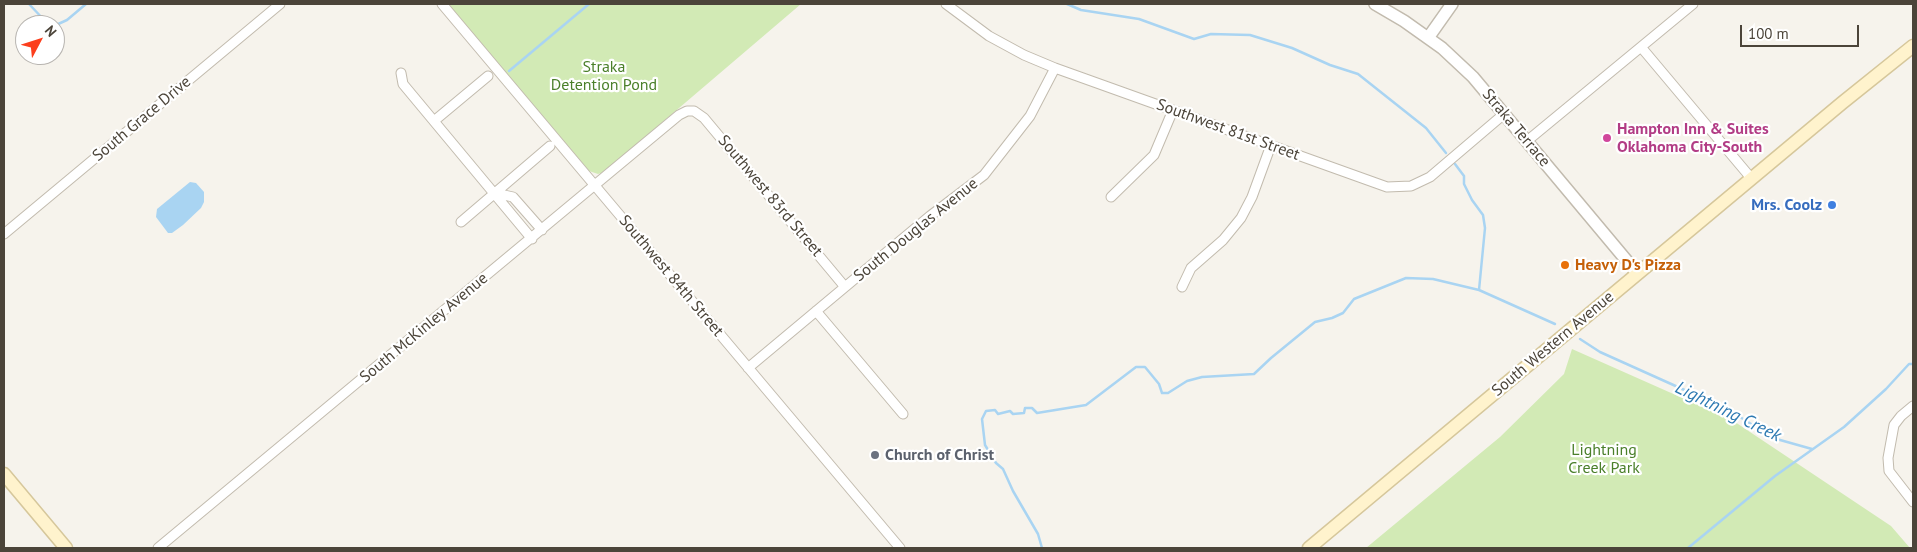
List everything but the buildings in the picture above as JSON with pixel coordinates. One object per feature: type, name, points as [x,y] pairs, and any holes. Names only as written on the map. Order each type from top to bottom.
[{"type":"main road","name":"South Western Avenue","points":[[1312,547],[1637,273],[1913,46]]},
{"type":"main road","points":[[4,474],[66,548]]},
{"type":"street","name":"South Grace Drive","points":[[4,234],[280,4]]},
{"type":"street","name":"Southwest 84th Street","points":[[442,4],[900,548]]},
{"type":"street","name":"Southwest 81st Street","points":[[946,4],[997,40],[1024,55],[1055,68],[1387,187],[1402,188],[1430,177],[1504,114]]},
{"type":"street","name":"Straka Terrace","points":[[1375,4],[1428,38],[1473,77],[1637,273]]},
{"type":"street","points":[[1428,38],[1452,4]]},
{"type":"street","points":[[1527,141],[1693,4]]},
{"type":"street","points":[[1641,47],[1751,178]]},
{"type":"street","name":"South Douglas Avenue","points":[[748,368],[845,286],[990,170],[1030,116],[1055,68]]},
{"type":"street","points":[[401,73],[403,84],[532,239]]},
{"type":"street","points":[[434,121],[488,76]]},
{"type":"street","name":"South McKinley Avenue","points":[[158,548],[679,115],[691,110]]},
{"type":"street","name":"Southwest 83rd Street","points":[[691,110],[704,118],[845,286]]},
{"type":"street","points":[[1112,197],[1154,155],[1173,110]]},
{"type":"street","points":[[1182,287],[1191,268],[1223,240],[1242,218],[1252,197],[1271,145]]},
{"type":"street","points":[[460,222],[550,146]]},
{"type":"street","points":[[495,193],[513,197],[542,230]]},
{"type":"street","points":[[816,311],[903,414]]},
{"type":"street","points":[[1913,406],[1900,416],[1894,425],[1888,458],[1889,470],[1913,500]]},
{"type":"green space","name":"Straka Detention Pond","points":[[448,4],[801,4],[604,172],[598,174],[589,171]]},
{"type":"green space","name":"Lightning Creek Park","points":[[1572,349],[1732,420],[1891,526],[1910,548],[1366,548],[1500,437],[1564,374]]},
{"type":"water","points":[[190,182],[196,183],[204,192],[204,202],[201,208],[183,225],[172,233],[168,233],[156,217],[157,209]]},
{"type":"waterway","points":[[29,4],[46,22],[56,25],[67,20],[86,4]]},
{"type":"waterway","points":[[509,71],[589,4]]},
{"type":"waterway","points":[[1067,4],[1081,10],[1139,19],[1194,39],[1211,34],[1250,35],[1292,48],[1330,65],[1358,74],[1426,128],[1446,153]]},
{"type":"waterway","points":[[1455,164],[1464,176],[1464,184],[1472,200],[1483,215],[1485,228],[1479,290]]},
{"type":"waterway","name":"Lightning Creek","points":[[1042,548],[1038,534],[1013,491],[1003,469],[996,463],[985,445],[982,419],[986,411],[995,410],[998,414],[1010,411],[1013,414],[1024,413],[1025,408],[1032,408],[1037,413],[1086,405],[1136,367],[1145,367],[1159,384],[1162,393],[1168,393],[1187,381],[1202,377],[1254,374],[1315,322],[1343,313],[1354,299],[1406,278],[1433,279],[1479,290],[1555,324]]},
{"type":"waterway","name":"Lightning Creek","points":[[1580,339],[1600,352],[1729,410],[1773,438],[1812,449]]},
{"type":"waterway","points":[[1688,548],[1775,476],[1844,427],[1886,389],[1909,364],[1913,364]]},
{"type":"place","name":"Hampton Inn & Suites Oklahoma City-South","points":[[1607,138]]},
{"type":"place","name":"Mrs. Coolz","points":[[1832,205]]},
{"type":"place","name":"Heavy D's Pizza","points":[[1565,265]]},
{"type":"place","name":"Church of Christ","points":[[875,455]]}]
